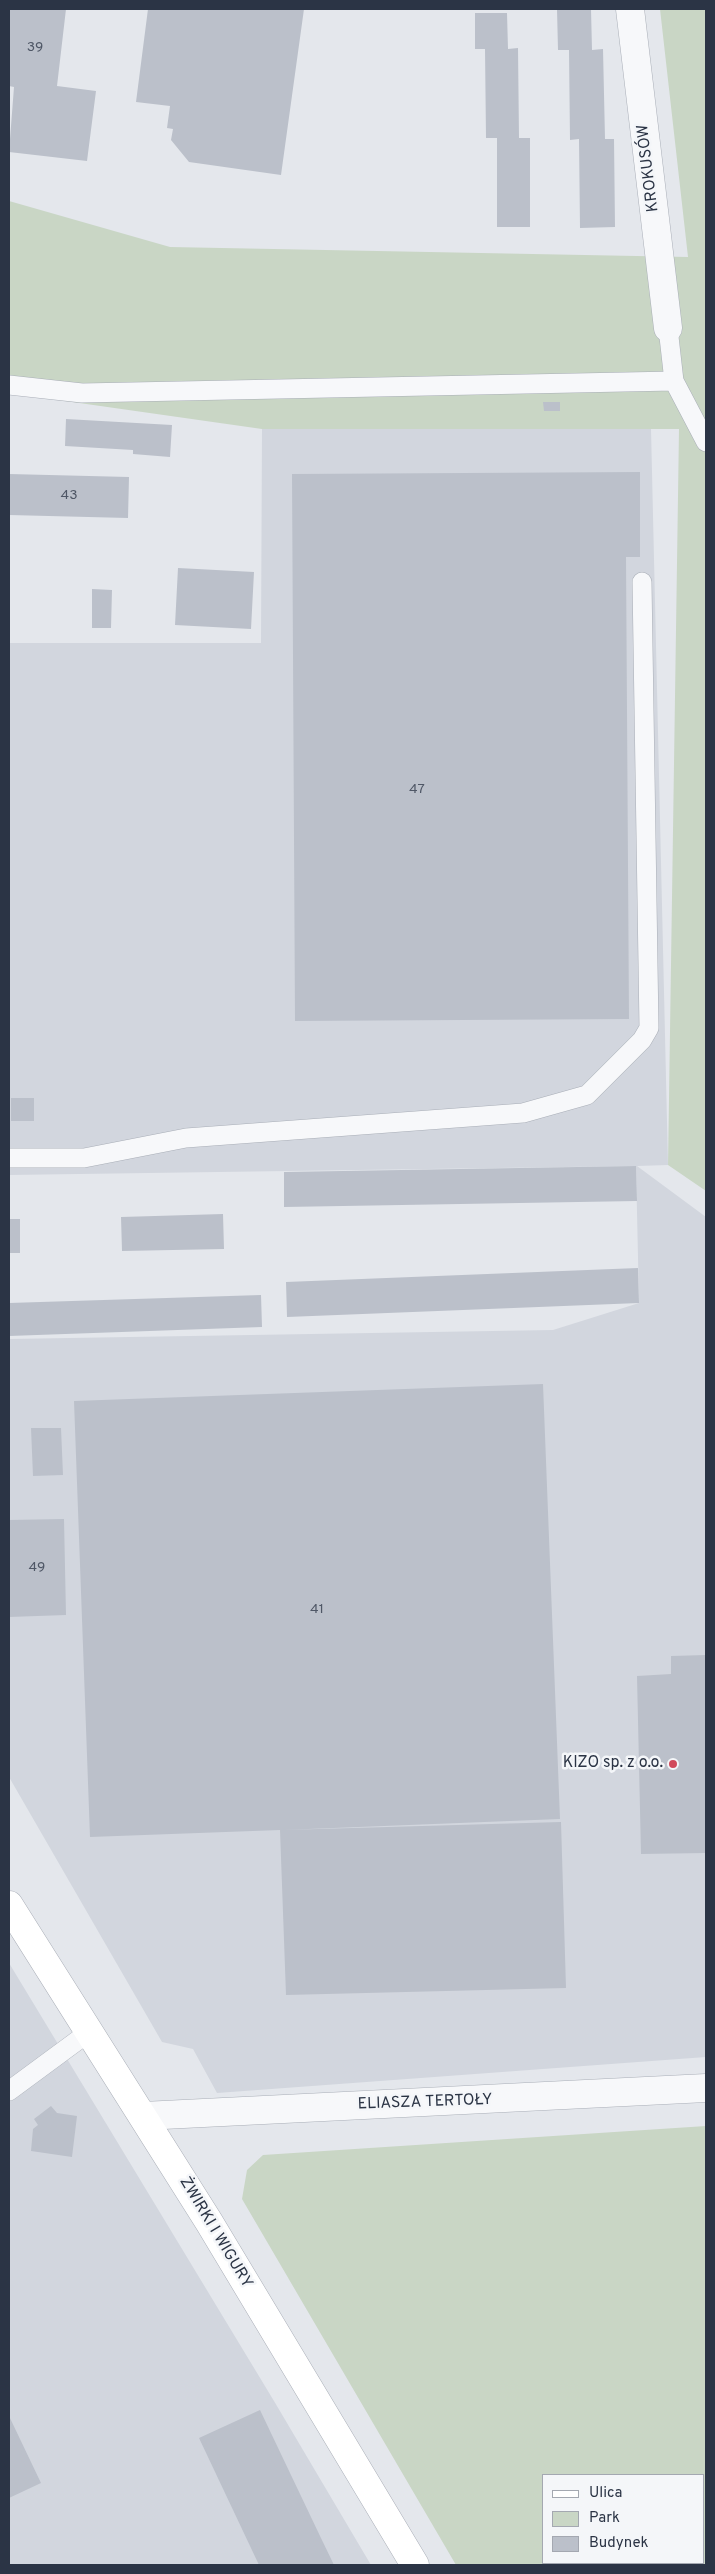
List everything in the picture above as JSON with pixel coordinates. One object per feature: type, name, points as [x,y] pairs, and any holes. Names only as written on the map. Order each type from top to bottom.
[{"type":"street","name":"KROKUSÓW","points":[[630,9],[668,328]]},
{"type":"street","name":"ŻWIRKI I WIGURY","points":[[9,1905],[210,2222],[414,2565]]},
{"type":"street","name":"ELIASZA TERTOŁY","points":[[143,2116],[706,2088]]},
{"type":"lane","points":[[668,328],[674,381],[706,442]]},
{"type":"lane","points":[[9,385],[82,393],[674,381]]},
{"type":"lane","points":[[9,1158],[84,1158],[186,1138],[523,1113],[587,1095],[642,1040],[649,1028],[642,582]]},
{"type":"lane","points":[[9,2091],[89,2032]]},
{"type":"shaded area","points":[[262,429],[651,429],[668,1165],[637,1166],[706,1217],[706,2057],[217,2093],[193,2049],[162,2042],[9,1777],[9,1339],[553,1330],[639,1303],[636,1166],[9,1175],[9,643],[261,643]]},
{"type":"shaded area","points":[[9,1963],[274,2401],[371,2565],[9,2565]]},
{"type":"green space","points":[[660,9],[706,9],[706,1191],[668,1165],[679,429],[262,429],[9,393],[9,201],[170,247],[688,257]]},
{"type":"green space","points":[[706,2126],[706,2565],[456,2565],[242,2199],[247,2170],[263,2155]]},
{"type":"building","points":[[9,9],[66,9],[57,86],[96,91],[87,161],[9,152],[14,87],[9,86]]},
{"type":"building","points":[[148,9],[304,9],[281,175],[189,162],[171,140],[173,129],[167,128],[170,106],[136,102]]},
{"type":"building","points":[[557,9],[591,9],[592,50],[603,49],[605,139],[614,139],[615,227],[580,228],[579,139],[570,140],[569,50],[558,50]]},
{"type":"building","points":[[475,13],[507,13],[508,49],[518,48],[519,138],[530,138],[530,227],[497,227],[497,138],[486,138],[485,49],[475,49]]},
{"type":"building","points":[[543,402],[560,402],[560,411],[544,411]]},
{"type":"building","points":[[66,419],[172,425],[170,457],[133,454],[133,450],[65,446]]},
{"type":"building","points":[[640,472],[640,557],[626,557],[629,1019],[295,1021],[292,474]]},
{"type":"building","points":[[9,474],[129,477],[128,518],[9,515]]},
{"type":"building","points":[[178,568],[254,572],[251,629],[175,625]]},
{"type":"building","points":[[92,589],[112,590],[111,628],[92,628]]},
{"type":"building","points":[[11,1098],[34,1098],[34,1121],[11,1121]]},
{"type":"building","points":[[636,1166],[637,1201],[284,1207],[284,1172]]},
{"type":"building","points":[[223,1214],[224,1249],[122,1251],[121,1217]]},
{"type":"building","points":[[9,1219],[20,1219],[20,1253],[9,1253]]},
{"type":"building","points":[[638,1268],[639,1303],[287,1317],[286,1282]]},
{"type":"building","points":[[261,1295],[262,1327],[9,1336],[9,1303]]},
{"type":"building","points":[[543,1384],[560,1819],[283,1830],[561,1822],[566,1988],[286,1995],[280,1830],[90,1837],[74,1401]]},
{"type":"building","points":[[31,1428],[61,1428],[63,1475],[33,1476]]},
{"type":"building","points":[[64,1519],[66,1615],[9,1617],[9,1520]]},
{"type":"building","name":"KIZO sp. z o.o.","points":[[706,1655],[706,1853],[641,1854],[637,1676],[671,1674],[671,1656]]},
{"type":"building","points":[[51,2106],[57,2113],[77,2116],[72,2157],[31,2151],[33,2129],[38,2125],[34,2119]]},
{"type":"building","points":[[260,2410],[334,2565],[259,2565],[199,2438]]},
{"type":"building","points":[[9,2416],[41,2483],[9,2498]]},
{"type":"place","name":"KIZO sp. z o.o.","points":[[673,1764]]}]
